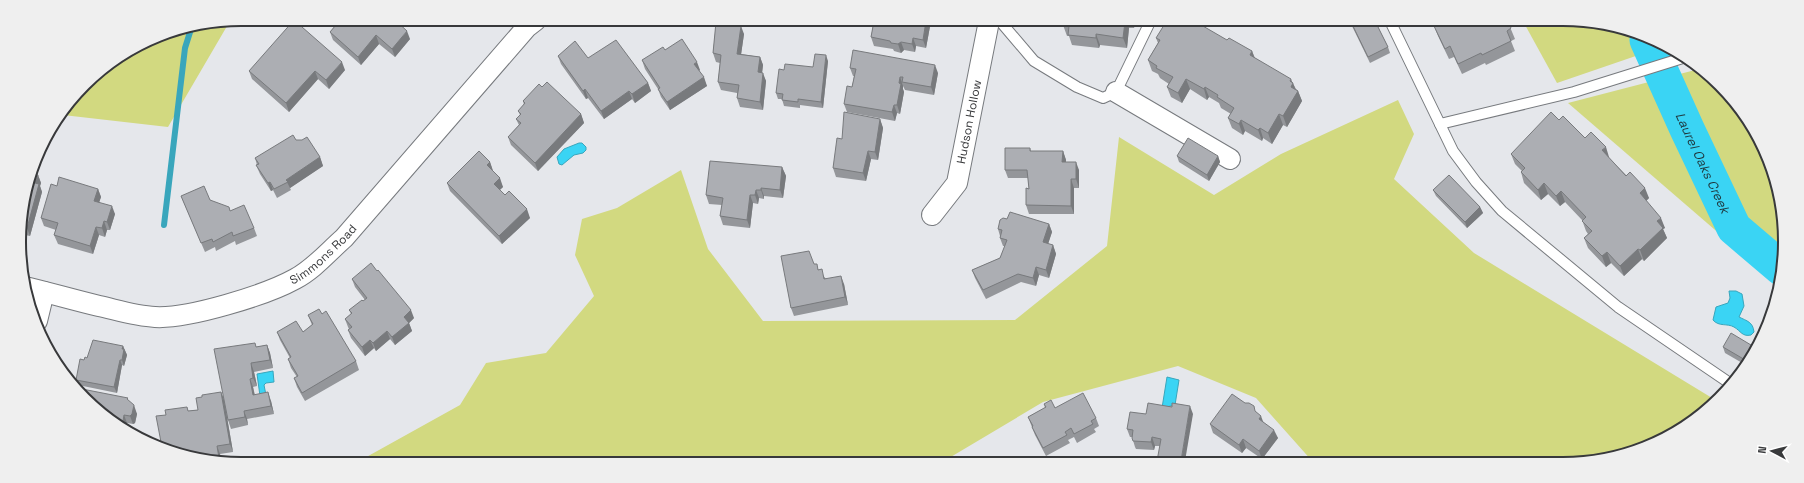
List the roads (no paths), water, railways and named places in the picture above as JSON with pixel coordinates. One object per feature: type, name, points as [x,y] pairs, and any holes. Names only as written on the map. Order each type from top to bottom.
[{"type":"street","name":"Simmons Road","points":[[31,289],[130,314],[157,317],[188,314],[227,304],[264,293],[295,279],[315,265],[344,238],[530,26]]},
{"type":"street","name":"Hudson Hollow","points":[[932,215],[957,183],[988,26]]},
{"type":"street","points":[[1116,92],[1230,160]]},
{"type":"street","points":[[38,315],[44,292]]},
{"type":"lane","points":[[1004,26],[1034,61],[1077,87],[1103,98],[1116,92],[1148,26]]},
{"type":"lane","points":[[1392,26],[1453,151],[1476,182],[1502,211],[1618,306],[1727,381]]},
{"type":"lane","points":[[1440,124],[1574,92],[1678,60]]},
{"type":"water","points":[[582,143],[586,147],[586,150],[583,153],[574,155],[562,165],[559,164],[557,157],[564,149]]},
{"type":"water","points":[[1729,291],[1736,291],[1742,294],[1744,306],[1739,317],[1749,322],[1752,326],[1754,332],[1751,335],[1744,334],[1734,327],[1720,324],[1713,320],[1716,307],[1728,303],[1730,298]]},
{"type":"water","points":[[273,371],[274,382],[266,383],[264,385],[266,395],[260,396],[257,374]]},
{"type":"water","points":[[1167,377],[1179,380],[1175,405],[1162,408]]},
{"type":"waterway","points":[[164,225],[185,48],[190,32]]},
{"type":"waterway","name":"Laurel Oaks Creek","points":[[1649,44],[1734,228],[1777,264]]}]
